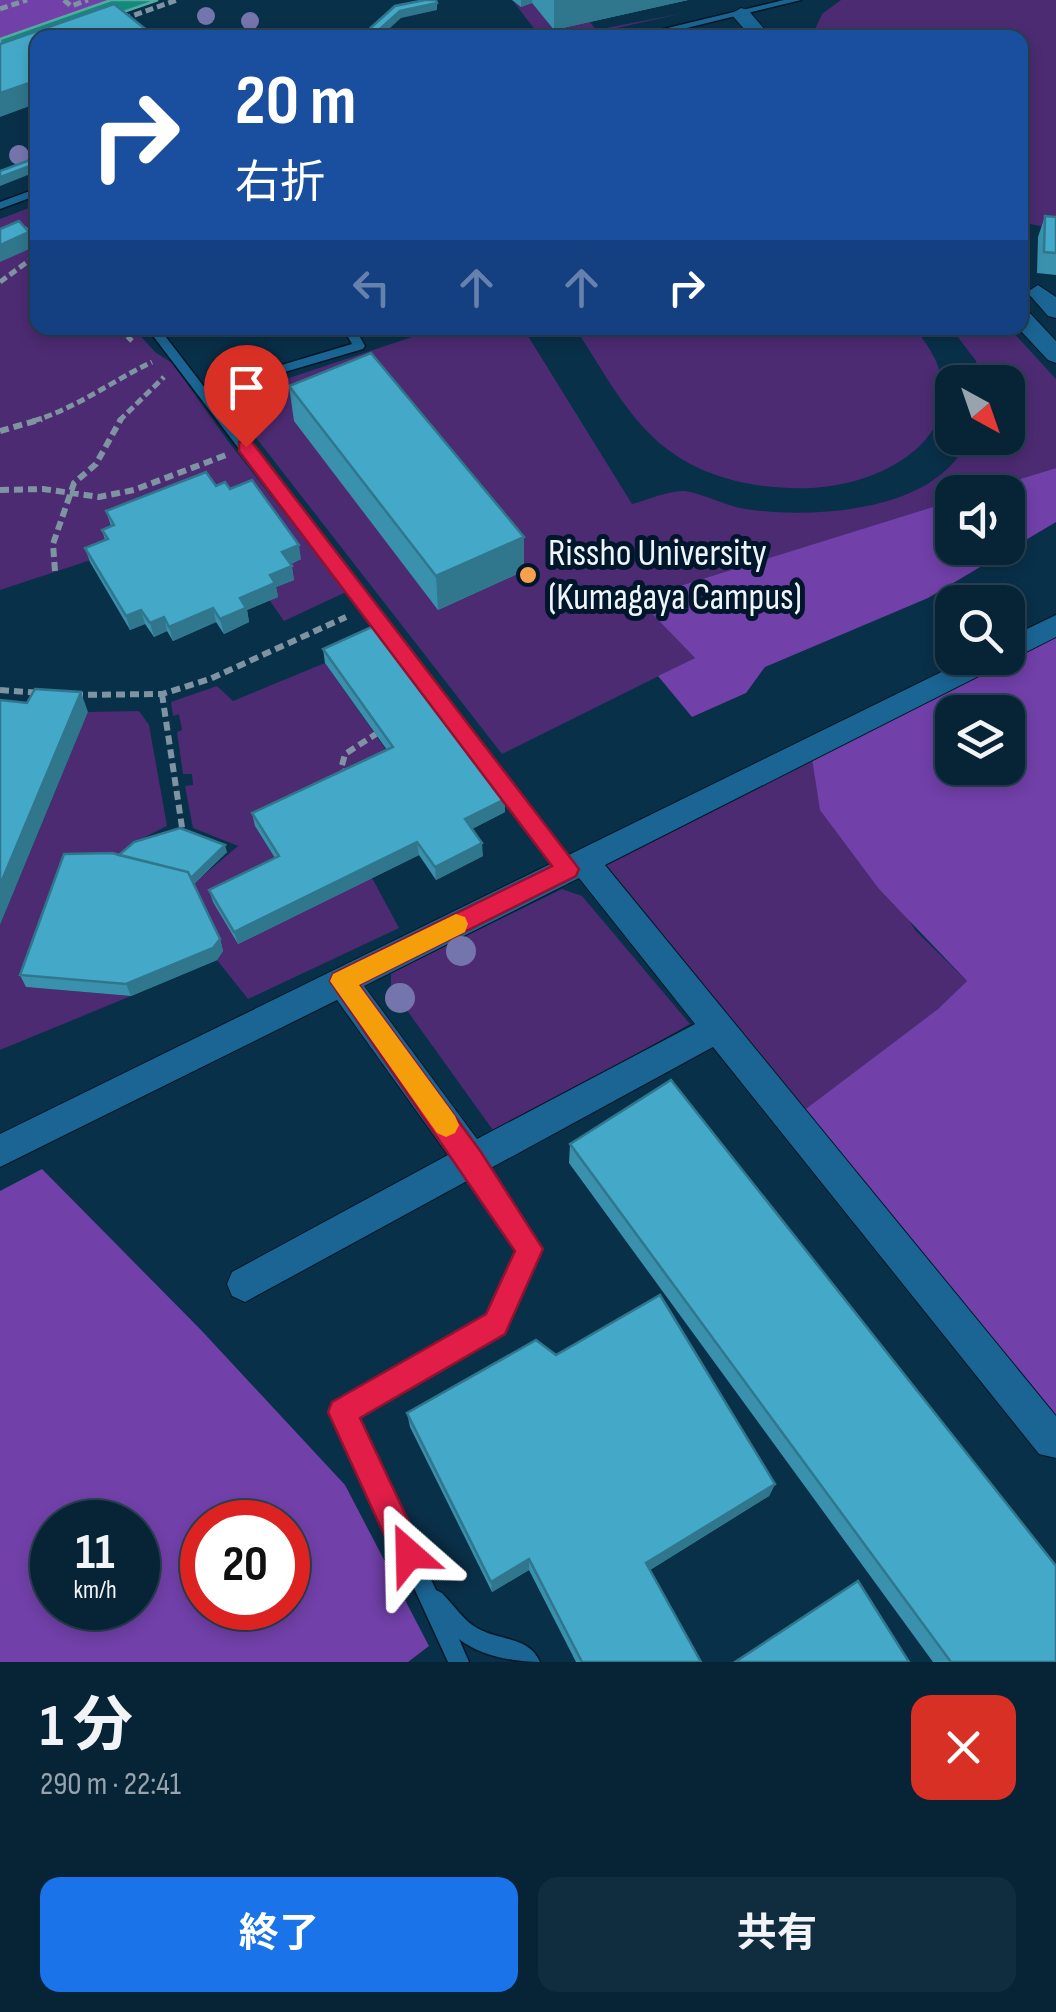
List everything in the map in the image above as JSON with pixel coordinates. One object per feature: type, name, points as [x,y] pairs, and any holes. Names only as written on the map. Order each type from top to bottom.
[{"type":"street","points":[[741,14],[756,30]]},
{"type":"street","points":[[1038,292],[1056,311]]},
{"type":"street","points":[[1028,325],[1056,355]]},
{"type":"street","points":[[1025,641],[1056,625]]},
{"type":"street","points":[[0,1151],[960,675]]},
{"type":"street","points":[[576,865],[718,1028],[1052,1441]]},
{"type":"street","points":[[342,981],[472,1160]]},
{"type":"street","points":[[245,1284],[718,1028]]},
{"type":"lane","points":[[668,30],[796,0]]},
{"type":"lane","points":[[0,206],[30,194]]},
{"type":"lane","points":[[158,335],[576,865]]},
{"type":"lane","points":[[204,392],[359,346],[353,335]]},
{"type":"lane","points":[[459,1662],[342,1412],[496,1324],[530,1249],[472,1160]]},
{"type":"lane","points":[[426,1590],[470,1636],[520,1652],[530,1662]]},
{"type":"path","points":[[0,9],[27,0]]},
{"type":"path","points":[[64,0],[71,6],[88,0]]},
{"type":"path","points":[[124,19],[177,0]]},
{"type":"path","points":[[0,282],[30,260]]},
{"type":"path","points":[[0,432],[59,414],[110,382],[177,359]]},
{"type":"path","points":[[55,571],[53,544],[78,477],[96,464],[123,415],[177,359]]},
{"type":"path","points":[[0,490],[42,489],[100,497],[134,490],[246,447]]},
{"type":"path","points":[[67,694],[162,694],[210,679],[370,606]]},
{"type":"path","points":[[0,690],[50,693]]},
{"type":"path","points":[[162,694],[182,834]]},
{"type":"path","points":[[350,782],[341,769],[345,754],[376,734]]},
{"type":"shaded area","points":[[0,0],[111,0],[0,39]]},
{"type":"shaded area","points":[[111,0],[158,0],[71,30],[30,30],[30,42],[0,55],[0,39]]},
{"type":"shaded area","points":[[841,0],[1056,0],[1056,229],[1028,224],[1028,30],[815,30],[822,14]]},
{"type":"shaded area","points":[[513,1],[521,7],[532,3],[554,30],[535,30]]},
{"type":"shaded area","points":[[684,13],[608,30],[596,30]]},
{"type":"shaded area","points":[[590,22],[596,30],[554,30]]},
{"type":"shaded area","points":[[30,208],[30,335],[139,335],[172,363],[346,592],[284,621],[270,601],[111,525],[118,539],[112,553],[0,590],[0,219]]},
{"type":"shaded area","points":[[418,335],[527,335],[632,504],[685,491],[745,509],[837,511],[902,496],[935,478],[935,506],[639,599],[695,658],[502,754],[226,399]]},
{"type":"shaded area","points":[[579,335],[919,335],[936,365],[935,424],[926,439],[905,458],[846,483],[793,488],[736,481],[683,460],[640,423]]},
{"type":"shaded area","points":[[956,335],[1015,335],[1056,379],[1056,468],[1025,478],[938,475],[958,455],[1025,455],[1025,365],[977,365]]},
{"type":"shaded area","points":[[1056,468],[1056,522],[1025,540],[1025,478]]},
{"type":"shaded area","points":[[935,506],[935,565],[984,565],[950,585],[935,585],[935,594],[928,598],[765,667],[746,693],[692,717],[658,676],[695,658],[638,599]]},
{"type":"shaded area","points":[[1056,632],[1056,1421],[803,1111],[938,1009],[967,981],[879,889],[820,810],[812,758],[973,675],[1025,675],[1025,648]]},
{"type":"shaded area","points":[[325,663],[394,761],[256,827],[282,869],[372,878],[399,928],[248,999],[217,960],[223,951],[192,885],[238,846],[193,828],[185,786],[193,785],[192,774],[183,774],[177,732],[182,730],[179,714],[173,716],[171,702],[217,686],[233,701]]},
{"type":"shaded area","points":[[139,711],[149,725],[167,826],[129,845],[26,987],[131,996],[0,1050],[0,925],[88,712]]},
{"type":"shaded area","points":[[812,758],[915,930],[967,981],[938,1009],[803,1111],[599,869]]},
{"type":"shaded area","points":[[562,889],[582,896],[690,1024],[495,1133],[391,988],[391,973]]},
{"type":"shaded area","points":[[42,1169],[201,1330],[345,1485],[429,1646],[408,1662],[0,1662],[0,1191]]},
{"type":"building","points":[[425,0],[437,3],[400,11],[379,30],[368,30],[395,6]]},
{"type":"building","points":[[114,4],[147,30],[40,30]]},
{"type":"building","points":[[30,33],[30,83],[0,93],[0,44]]},
{"type":"building","points":[[30,160],[30,166],[0,177],[0,171]]},
{"type":"building","points":[[1045,216],[1056,217],[1056,253],[1044,252]]},
{"type":"building","points":[[19,221],[29,232],[0,245],[0,229]]},
{"type":"building","points":[[371,353],[524,537],[436,576],[289,386]]},
{"type":"building","points":[[206,472],[216,486],[225,482],[230,489],[252,480],[299,545],[282,552],[292,566],[270,575],[275,583],[240,598],[246,608],[220,619],[213,608],[169,627],[164,617],[150,623],[141,610],[126,616],[85,548],[108,539],[102,530],[114,525],[106,511]]},
{"type":"building","points":[[376,625],[505,799],[465,819],[482,843],[435,867],[417,842],[234,932],[209,890],[279,856],[252,813],[393,747],[323,649]]},
{"type":"building","points":[[35,689],[81,692],[0,885],[0,700],[27,703]]},
{"type":"building","points":[[180,828],[225,845],[191,878],[188,872],[119,855],[134,842]]},
{"type":"building","points":[[112,853],[188,872],[220,939],[213,948],[126,984],[20,975],[64,854]]},
{"type":"building","points":[[671,1080],[1056,1566],[1056,1662],[951,1662],[570,1144]]},
{"type":"building","points":[[660,1295],[775,1484],[646,1563],[701,1662],[582,1662],[529,1559],[491,1582],[407,1413],[536,1340],[556,1355]]},
{"type":"building","points":[[858,1581],[909,1662],[735,1662]]},
{"type":"slow traffic","points":[[446,1125],[342,981],[456,924]]},
{"type":"place","name":"Rissho University (Kumagaya Campus)","points":[[528,575]]},
{"type":"route","points":[[246,447],[568,869],[342,981],[472,1160],[530,1249],[496,1324],[342,1412],[409,1554]]}]
